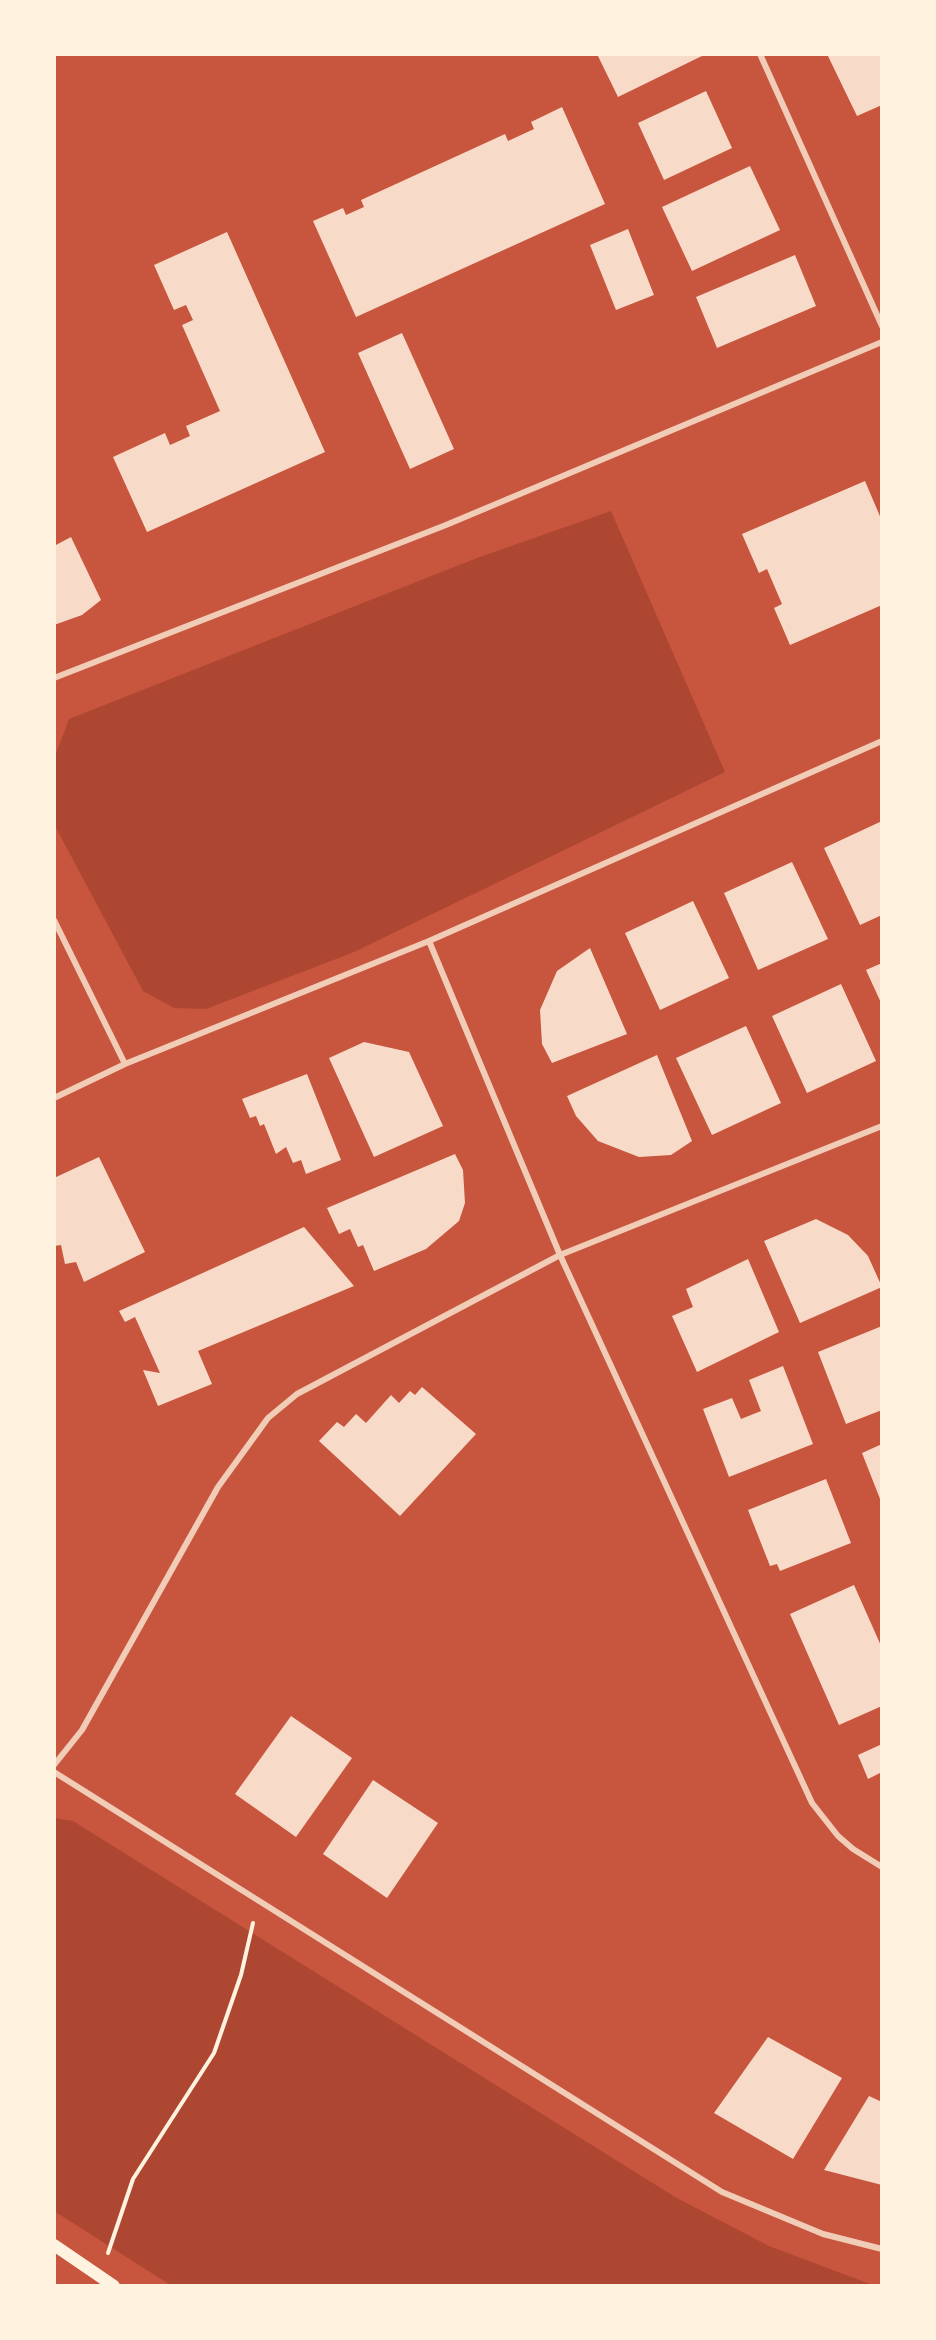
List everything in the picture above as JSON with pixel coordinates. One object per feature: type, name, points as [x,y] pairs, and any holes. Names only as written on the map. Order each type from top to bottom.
[{"type":"main road","points":[[54,2245],[114,2286]]},
{"type":"street","points":[[760,54],[882,326]]},
{"type":"street","points":[[54,678],[447,525],[882,342]]},
{"type":"street","points":[[54,1098],[125,1064],[429,940],[882,741]]},
{"type":"street","points":[[54,920],[125,1064]]},
{"type":"street","points":[[429,940],[560,1255],[812,1803],[837,1836],[882,1867]]},
{"type":"street","points":[[54,1765],[82,1730],[218,1487],[268,1418],[297,1394],[560,1255],[882,1126]]},
{"type":"street","points":[[54,1772],[722,2192],[824,2234],[882,2249]]},
{"type":"path","points":[[100,2277],[133,2179],[214,2053],[241,1975],[258,1900]]},
{"type":"shaded area","points":[[611,511],[725,772],[354,952],[206,1009],[174,1008],[143,991],[55,826],[54,759],[69,719],[477,558]]},
{"type":"shaded area","points":[[54,1818],[73,1821],[675,2197],[769,2246],[875,2286],[172,2286],[54,2211]]},
{"type":"building","points":[[597,54],[706,54],[618,97]]},
{"type":"building","points":[[827,54],[882,54],[882,105],[857,116]]},
{"type":"building","points":[[706,91],[732,148],[664,180],[638,123]]},
{"type":"building","points":[[562,107],[605,204],[356,317],[313,221],[343,208],[346,215],[364,207],[361,200],[505,134],[508,141],[534,129],[531,122]]},
{"type":"building","points":[[750,166],[780,230],[692,271],[662,207]]},
{"type":"building","points":[[628,229],[654,295],[616,310],[590,245]]},
{"type":"building","points":[[227,232],[325,452],[147,532],[113,457],[165,433],[170,445],[190,436],[186,426],[220,411],[182,325],[193,320],[186,305],[174,310],[154,265]]},
{"type":"building","points":[[795,255],[816,306],[717,348],[696,297]]},
{"type":"building","points":[[402,333],[454,449],[410,469],[358,353]]},
{"type":"building","points":[[865,481],[882,521],[882,605],[790,645],[774,608],[782,604],[767,569],[759,573],[742,534]]},
{"type":"building","points":[[71,537],[101,600],[82,615],[54,625],[54,546]]},
{"type":"building","points":[[882,821],[882,915],[860,925],[824,848]]},
{"type":"building","points":[[792,862],[828,939],[758,970],[724,893]]},
{"type":"building","points":[[693,901],[729,978],[660,1010],[625,933]]},
{"type":"building","points":[[590,948],[627,1034],[552,1063],[542,1044],[540,1010],[557,971]]},
{"type":"building","points":[[882,963],[882,1005],[866,970]]},
{"type":"building","points":[[841,984],[876,1061],[807,1093],[772,1016]]},
{"type":"building","points":[[746,1026],[781,1103],[712,1135],[676,1058]]},
{"type":"building","points":[[364,1042],[409,1052],[443,1126],[374,1157],[329,1058]]},
{"type":"building","points":[[657,1055],[692,1141],[671,1155],[639,1157],[598,1141],[576,1116],[567,1096]]},
{"type":"building","points":[[307,1074],[341,1160],[306,1174],[301,1160],[293,1163],[286,1147],[276,1154],[264,1124],[260,1126],[256,1116],[250,1118],[242,1099]]},
{"type":"building","points":[[455,1154],[463,1170],[465,1203],[459,1221],[426,1249],[374,1271],[363,1245],[358,1247],[350,1229],[339,1234],[327,1208]]},
{"type":"building","points":[[99,1157],[145,1252],[84,1282],[76,1262],[65,1264],[61,1245],[54,1246],[54,1178]]},
{"type":"building","points":[[816,1219],[848,1235],[868,1256],[882,1287],[800,1323],[764,1241]]},
{"type":"building","points":[[304,1227],[354,1286],[198,1351],[212,1384],[158,1406],[143,1370],[160,1373],[135,1317],[125,1322],[119,1311]]},
{"type":"building","points":[[748,1259],[779,1332],[697,1372],[672,1316],[693,1307],[686,1289]]},
{"type":"building","points":[[882,1326],[882,1410],[846,1424],[818,1352]]},
{"type":"building","points":[[783,1366],[813,1444],[729,1477],[703,1409],[732,1398],[741,1419],[761,1411],[749,1380]]},
{"type":"building","points":[[422,1387],[476,1434],[400,1516],[319,1441],[337,1422],[344,1427],[356,1414],[366,1423],[391,1395],[399,1403],[410,1391],[415,1395]]},
{"type":"building","points":[[882,1444],[882,1504],[862,1453]]},
{"type":"building","points":[[826,1479],[851,1543],[780,1571],[777,1564],[770,1566],[748,1510]]},
{"type":"building","points":[[854,1585],[882,1648],[882,1706],[839,1725],[790,1614]]},
{"type":"building","points":[[291,1716],[352,1758],[296,1837],[235,1794]]},
{"type":"building","points":[[882,1744],[882,1772],[868,1779],[858,1755]]},
{"type":"building","points":[[373,1780],[438,1823],[387,1898],[323,1854]]},
{"type":"building","points":[[768,2037],[842,2078],[793,2159],[714,2113]]},
{"type":"building","points":[[869,2096],[882,2102],[882,2185],[824,2170]]}]
